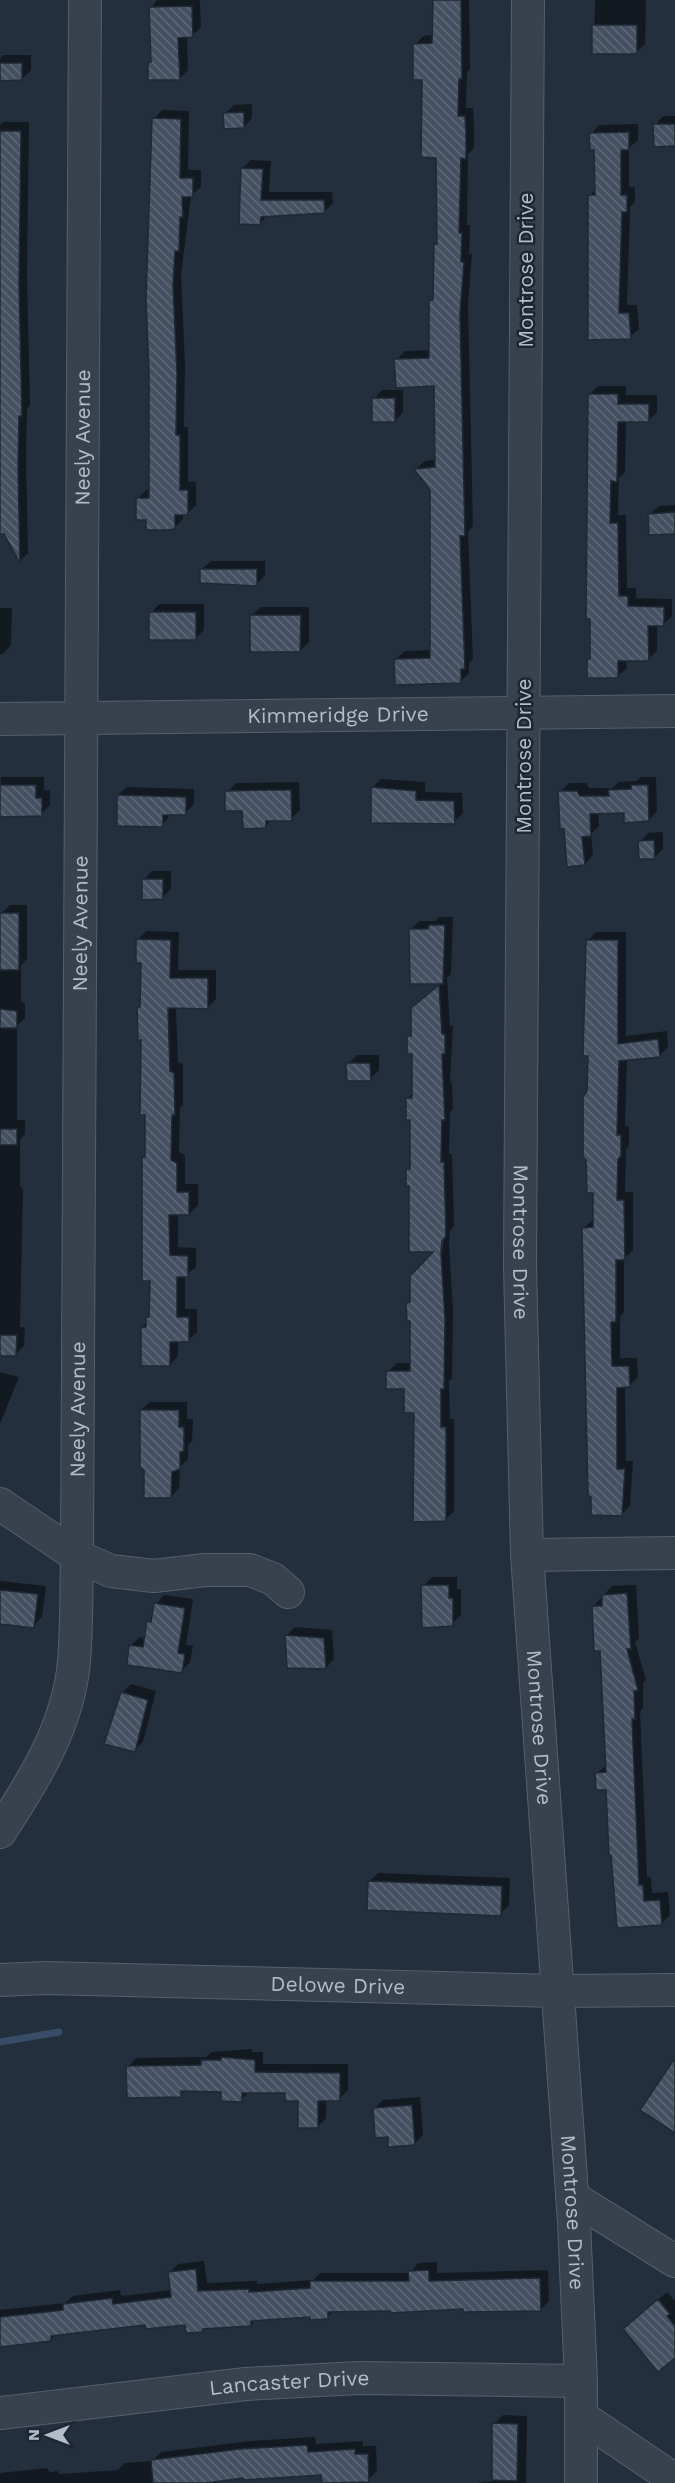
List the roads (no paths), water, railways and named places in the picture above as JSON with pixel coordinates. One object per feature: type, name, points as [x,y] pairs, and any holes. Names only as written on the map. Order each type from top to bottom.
[{"type":"street","name":"Neely Avenue","points":[[0,1832],[28,1788],[52,1743],[66,1701],[74,1663],[77,1556],[85,0]]},
{"type":"street","name":"Montrose Drive","points":[[528,0],[520,1266],[527,1555],[572,2197],[581,2381],[581,2483]]},
{"type":"street","name":"Kimmeridge Drive","points":[[0,719],[675,711]]},
{"type":"street","points":[[0,1504],[77,1556],[111,1571],[154,1576],[205,1570],[250,1570],[273,1579],[288,1592]]},
{"type":"street","points":[[527,1555],[675,1553]]},
{"type":"street","name":"Delowe Drive","points":[[0,1980],[45,1978],[557,1991],[675,1990]]},
{"type":"street","points":[[572,2197],[675,2260]]},
{"type":"street","name":"Lancaster Drive","points":[[0,2413],[246,2384],[359,2378],[581,2381]]},
{"type":"street","points":[[582,2417],[675,2480]]},
{"type":"waterway","points":[[0,2042],[59,2032]]}]
